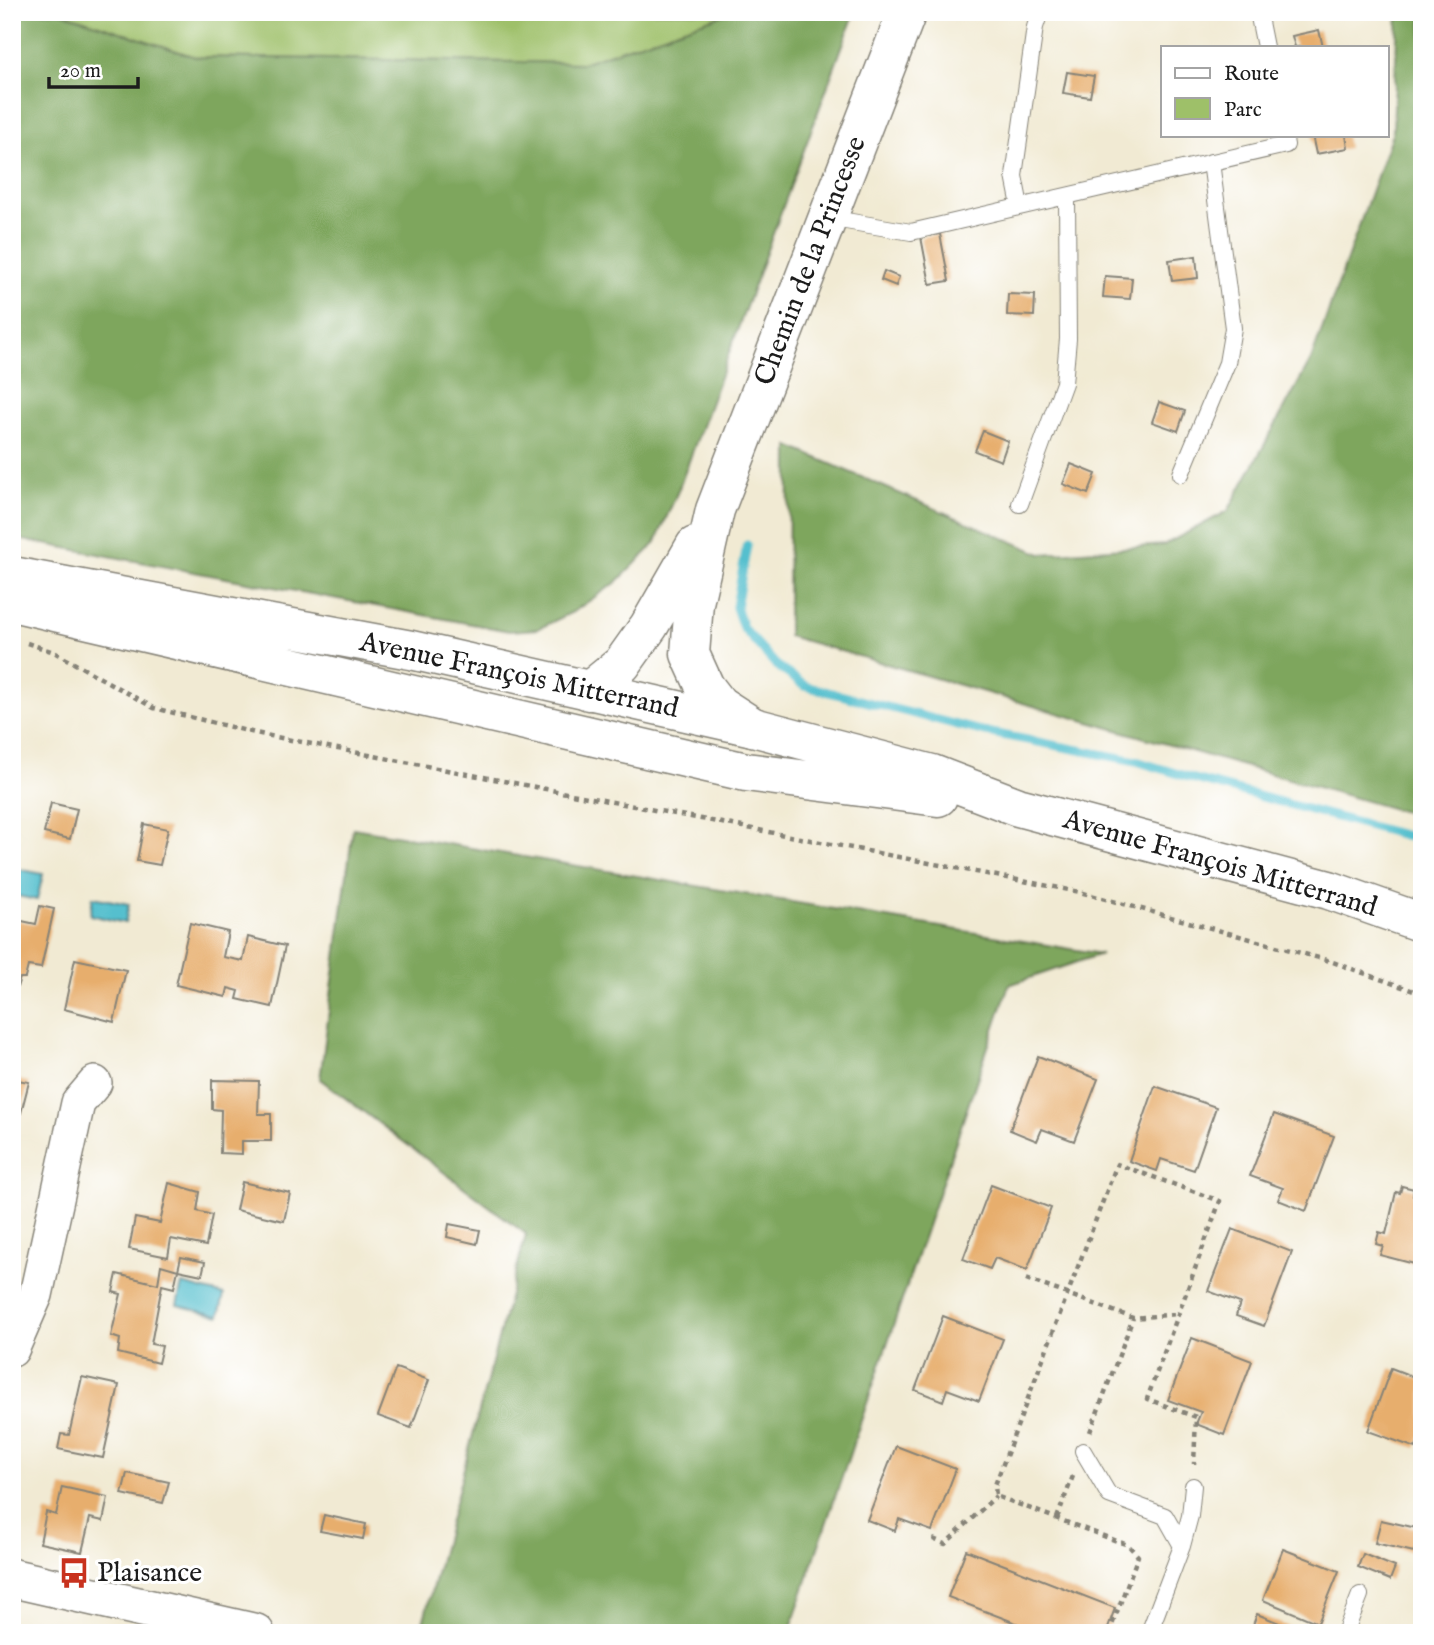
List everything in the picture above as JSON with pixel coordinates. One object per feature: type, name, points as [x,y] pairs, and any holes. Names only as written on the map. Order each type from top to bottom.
[{"type":"main road","name":"Chemin de la Princesse","points":[[753,727],[719,705],[705,687],[690,654],[694,603],[715,510],[907,12]]},
{"type":"main road","name":"Chemin de la Princesse","points":[[589,691],[622,664],[649,626],[715,510]]},
{"type":"main road","name":"Avenue François Mitterrand","points":[[12,576],[411,650],[753,727],[932,774],[1018,807],[1329,890],[1422,923]]},
{"type":"main road","name":"Avenue François Mitterrand","points":[[12,602],[746,772],[1018,807]]},
{"type":"main road","points":[[12,1578],[255,1633]]},
{"type":"street","points":[[12,1350],[36,1295],[78,1103],[95,1083]]},
{"type":"lane","points":[[1020,206],[1014,176],[1035,27],[1040,12]]},
{"type":"lane","points":[[1258,12],[1265,46]]},
{"type":"lane","points":[[828,218],[911,232],[1286,145],[1284,136]]},
{"type":"lane","points":[[1181,474],[1227,363],[1233,328],[1211,162]]},
{"type":"lane","points":[[1020,504],[1064,383],[1068,339],[1067,196]]},
{"type":"lane","points":[[1083,1451],[1109,1495],[1166,1517],[1182,1546]]},
{"type":"lane","points":[[1149,1633],[1182,1546],[1190,1516],[1193,1486]]},
{"type":"lane","points":[[1345,1633],[1360,1595]]},
{"type":"path","points":[[23,642],[54,652],[154,708],[255,733],[1080,892],[1330,961],[1422,994]]},
{"type":"path","points":[[996,1496],[995,1485],[1117,1164],[1220,1201],[1147,1399],[1196,1417],[1193,1486]]},
{"type":"path","points":[[1026,1279],[1133,1318],[1178,1314]]},
{"type":"path","points":[[1057,1518],[1133,1318]]},
{"type":"path","points":[[996,1496],[1128,1545],[1138,1556],[1109,1633]]},
{"type":"path","points":[[933,1539],[945,1544],[996,1496]]},
{"type":"green space","points":[[12,12],[60,12],[195,57],[582,63],[731,12],[855,12],[678,491],[655,544],[617,582],[573,612],[538,629],[509,631],[12,538]]},
{"type":"green space","points":[[60,12],[731,12],[582,63],[195,57]]},
{"type":"green space","points":[[1398,12],[1422,12],[1422,817],[788,636],[789,446],[1041,554],[1164,545],[1228,511],[1311,360],[1393,131]]},
{"type":"green space","points":[[353,828],[1101,954],[1009,985],[789,1633],[471,1633],[423,1623],[526,1234],[320,1079]]},
{"type":"water","points":[[12,868],[43,874],[37,900],[12,895]]},
{"type":"water","points":[[93,897],[129,904],[125,923],[90,915]]},
{"type":"water","points":[[182,1284],[224,1295],[219,1316],[177,1305]]},
{"type":"building","points":[[1319,30],[1323,46],[1295,46],[1292,36]]},
{"type":"building","points":[[1067,72],[1094,76],[1090,97],[1063,93]]},
{"type":"building","points":[[1312,136],[1346,136],[1348,148],[1316,154]]},
{"type":"building","points":[[940,234],[949,281],[930,284],[921,237]]},
{"type":"building","points":[[1196,256],[1198,278],[1172,281],[1169,260]]},
{"type":"building","points":[[884,271],[899,277],[896,286],[881,280]]},
{"type":"building","points":[[1105,276],[1132,278],[1130,299],[1103,297]]},
{"type":"building","points":[[1008,294],[1035,295],[1034,316],[1007,315]]},
{"type":"building","points":[[1159,402],[1185,411],[1178,431],[1152,422]]},
{"type":"building","points":[[983,431],[1008,441],[1001,461],[975,451]]},
{"type":"building","points":[[1071,464],[1096,474],[1088,494],[1063,484]]},
{"type":"building","points":[[51,803],[77,809],[70,839],[44,833]]},
{"type":"building","points":[[144,824],[168,829],[160,865],[137,861]]},
{"type":"building","points":[[40,906],[54,909],[41,968],[28,966],[25,978],[20,978],[12,1003],[12,921],[36,924]]},
{"type":"building","points":[[190,923],[228,932],[223,957],[243,961],[248,937],[285,946],[272,1007],[237,999],[239,991],[228,988],[226,997],[176,985]]},
{"type":"building","points":[[75,959],[126,970],[114,1022],[64,1009]]},
{"type":"building","points":[[1038,1056],[1098,1079],[1074,1141],[1042,1129],[1037,1141],[1010,1130]]},
{"type":"building","points":[[12,1079],[29,1082],[21,1113],[15,1111],[13,1117]]},
{"type":"building","points":[[212,1080],[259,1081],[258,1114],[271,1114],[271,1141],[242,1141],[242,1154],[220,1153],[221,1110],[212,1109]]},
{"type":"building","points":[[1155,1086],[1216,1107],[1194,1170],[1161,1159],[1157,1171],[1129,1161]]},
{"type":"building","points":[[1274,1114],[1334,1136],[1306,1211],[1278,1200],[1283,1188],[1250,1176]]},
{"type":"building","points":[[242,1182],[290,1193],[284,1221],[236,1210]]},
{"type":"building","points":[[169,1183],[200,1192],[197,1211],[212,1215],[206,1246],[171,1239],[168,1257],[129,1249],[135,1218],[160,1223]]},
{"type":"building","points":[[991,1185],[1051,1208],[1027,1270],[995,1258],[990,1269],[963,1259]]},
{"type":"building","points":[[1402,1186],[1414,1189],[1413,1196],[1422,1198],[1422,1266],[1380,1255],[1383,1246],[1376,1244],[1379,1232],[1386,1234],[1396,1192],[1400,1193]]},
{"type":"building","points":[[449,1224],[480,1230],[477,1244],[447,1237]]},
{"type":"building","points":[[1232,1229],[1292,1252],[1264,1326],[1236,1316],[1240,1303],[1208,1291]]},
{"type":"building","points":[[181,1257],[205,1262],[202,1275],[178,1270]]},
{"type":"building","points":[[161,1265],[178,1270],[174,1288],[162,1285],[151,1344],[162,1346],[158,1363],[118,1353],[120,1339],[111,1336],[121,1294],[113,1292],[117,1274],[158,1284]]},
{"type":"building","points":[[943,1316],[1003,1339],[979,1401],[947,1389],[943,1401],[915,1390]]},
{"type":"building","points":[[1192,1338],[1252,1361],[1224,1435],[1196,1424],[1201,1412],[1168,1400]]},
{"type":"building","points":[[396,1368],[429,1380],[411,1428],[378,1416]]},
{"type":"building","points":[[1391,1368],[1422,1380],[1422,1434],[1416,1448],[1368,1431]]},
{"type":"building","points":[[82,1377],[119,1385],[103,1458],[58,1449],[61,1434],[69,1435]]},
{"type":"building","points":[[896,1446],[956,1469],[932,1531],[899,1519],[895,1531],[867,1520]]},
{"type":"building","points":[[127,1473],[169,1482],[163,1503],[122,1494]]},
{"type":"building","points":[[62,1487],[108,1497],[103,1521],[90,1518],[82,1552],[40,1543],[46,1512],[56,1515]]},
{"type":"building","points":[[324,1515],[366,1524],[363,1539],[320,1531]]},
{"type":"building","points":[[1381,1520],[1421,1529],[1414,1552],[1375,1543]]},
{"type":"building","points":[[1283,1549],[1339,1571],[1318,1623],[1263,1600]]},
{"type":"building","points":[[966,1550],[1115,1608],[1106,1633],[1042,1633],[948,1597]]},
{"type":"building","points":[[1363,1554],[1395,1567],[1390,1580],[1358,1567]]},
{"type":"building","points":[[1257,1614],[1304,1633],[1250,1633]]},
{"type":"waterway","points":[[747,545],[736,607],[743,628],[776,665],[805,686],[981,731],[1136,761],[1422,840]]},
{"type":"place","name":"Plaisance","points":[[74,1573]]}]
